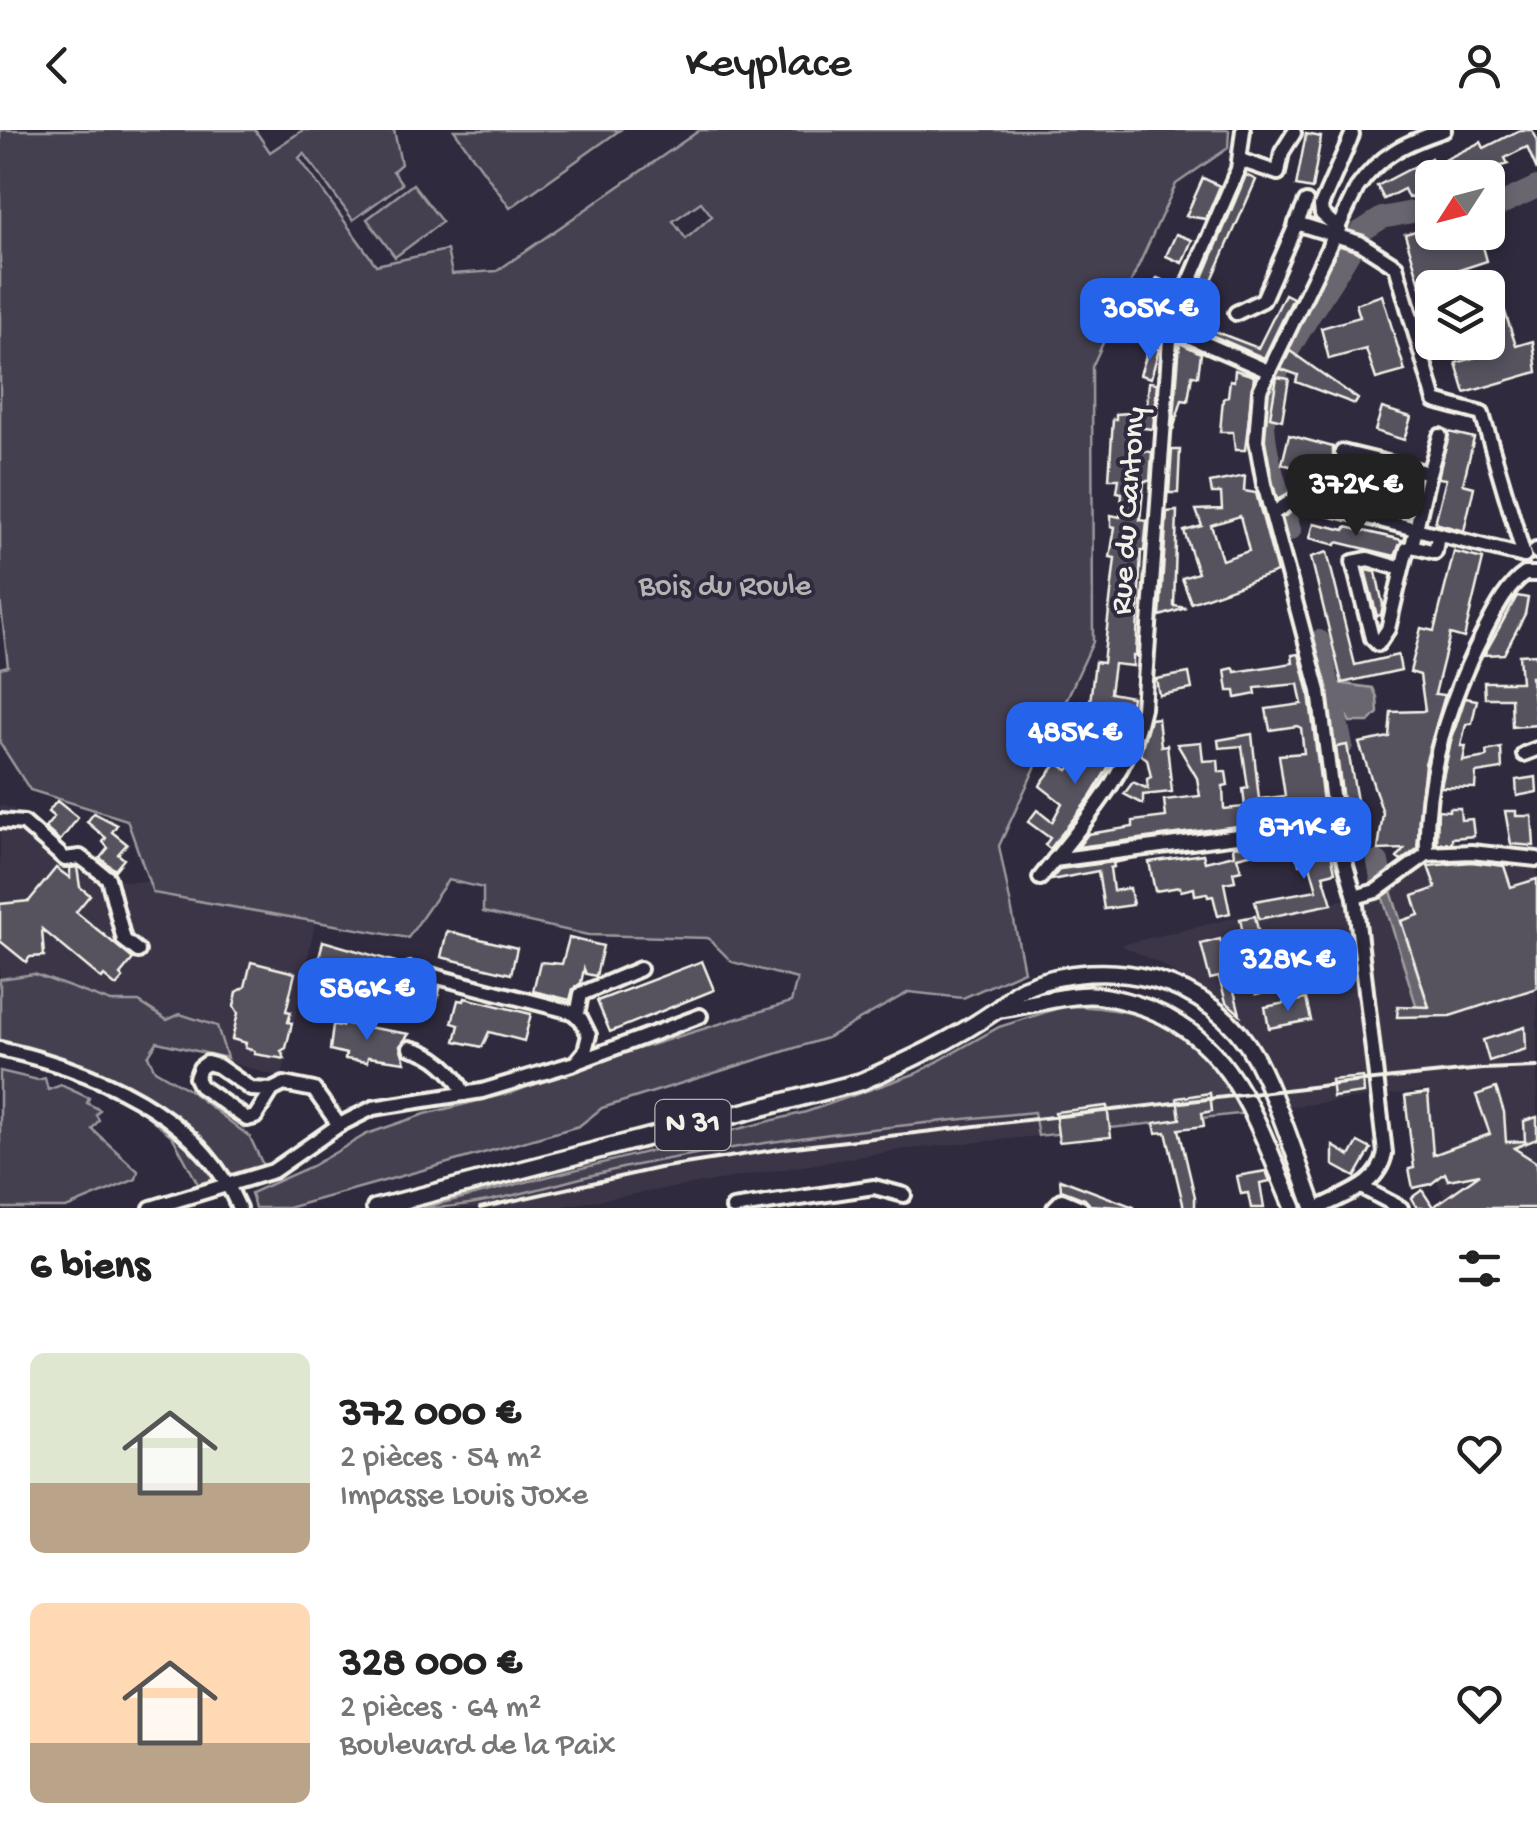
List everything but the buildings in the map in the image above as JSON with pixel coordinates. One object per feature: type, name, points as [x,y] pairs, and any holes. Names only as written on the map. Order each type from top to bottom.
[{"type":"main road","name":"N 31","points":[[375,1208],[860,1082],[912,1059],[998,1009],[1009,996],[1024,988],[1089,972],[1141,976],[1168,983],[1204,1002],[1233,1028],[1255,1057],[1317,1208]]},
{"type":"main road","name":"N 31","points":[[998,1009],[1090,995],[1150,1009],[1185,1028],[1214,1051],[1232,1072],[1293,1208]]},
{"type":"street","name":"Rue du Cantony","points":[[1040,878],[1116,777],[1136,741],[1144,708],[1172,329],[1240,160],[1243,130]]},
{"type":"street","points":[[1317,1208],[1378,1175],[1386,1153],[1355,898],[1336,822],[1319,691],[1256,440],[1266,402],[1260,390],[1339,234],[1357,188],[1374,164],[1412,140],[1444,130]]},
{"type":"street","points":[[1240,160],[1278,173],[1282,152],[1294,133]]},
{"type":"street","points":[[1339,234],[1320,206],[1352,136]]},
{"type":"street","points":[[1236,313],[1263,300],[1306,202]]},
{"type":"street","points":[[1296,223],[1360,243],[1396,266],[1435,401],[1482,414],[1534,552]]},
{"type":"street","points":[[1172,329],[1268,371]]},
{"type":"street","points":[[1412,546],[1440,436]]},
{"type":"street","points":[[1342,452],[1429,473]]},
{"type":"street","points":[[1275,511],[1295,500],[1438,536],[1534,552]]},
{"type":"street","points":[[1402,569],[1368,559],[1352,562],[1372,638],[1378,644],[1388,629],[1407,549],[1412,546],[1435,552],[1438,536]]},
{"type":"street","points":[[1427,854],[1432,782],[1442,731],[1461,677],[1510,587],[1523,575],[1537,574]]},
{"type":"street","points":[[0,821],[24,823],[65,859],[80,858],[108,878],[124,940],[138,951]]},
{"type":"street","points":[[1054,860],[1336,822]]},
{"type":"street","points":[[1355,898],[1384,886],[1427,854],[1471,852],[1537,859]]},
{"type":"street","points":[[577,1016],[581,994],[640,969]]},
{"type":"street","points":[[434,976],[577,1016],[590,1036],[585,1052],[575,1062]]},
{"type":"street","points":[[151,1208],[273,1171],[339,1125],[373,1108],[464,1094],[575,1062],[700,1016]]},
{"type":"street","points":[[410,1048],[430,1055],[458,1082],[464,1094]]},
{"type":"street","points":[[0,1050],[76,1070],[132,1096],[190,1135],[230,1186],[239,1208]]},
{"type":"street","points":[[272,1090],[255,1117],[247,1119],[200,1086],[196,1078],[207,1063],[218,1066],[251,1089],[272,1090],[284,1084],[314,1090],[339,1125]]},
{"type":"street","points":[[733,1208],[874,1187],[904,1194]]},
{"type":"street","points":[[1361,1187],[1400,1208]]},
{"type":"street","points":[[1058,1204],[1081,1208]]},
{"type":"shaded area","points":[[1337,683],[1373,688],[1378,713],[1369,722],[1350,722]]},
{"type":"shaded area","points":[[0,805],[14,809],[68,856],[87,854],[123,881],[149,882],[153,893],[315,923],[282,1078],[70,1015],[0,984]]},
{"type":"shaded area","points":[[1427,854],[1537,859],[1537,1208],[1448,1208],[1430,1163],[1428,1090],[1280,1108],[1264,1051],[1226,1007],[1161,964],[1120,945],[1268,910],[1270,916],[1365,895]]},
{"type":"shaded area","points":[[1390,888],[1430,1011],[1418,1011],[1382,895]]},
{"type":"shaded area","points":[[1035,1112],[1038,1136],[899,1150],[551,1208],[456,1208],[633,1166],[847,1130]]},
{"type":"green space","name":"Bois du Roule","points":[[0,130],[255,130],[270,152],[303,130],[394,130],[401,164],[393,171],[402,184],[353,220],[304,153],[299,158],[376,265],[447,250],[452,274],[497,271],[700,130],[1229,130],[1228,148],[1176,184],[1092,367],[1093,642],[999,846],[1024,971],[963,998],[909,992],[827,1038],[602,1108],[579,1126],[288,1208],[255,1208],[251,1193],[312,1166],[367,1134],[425,1114],[514,1092],[579,1067],[791,1002],[797,979],[732,962],[708,938],[588,935],[483,912],[483,888],[448,880],[408,938],[153,893],[127,820],[30,790],[0,743],[0,668],[8,666],[0,599]],"holes":[[[701,202],[712,216],[686,239],[673,221]]]},
{"type":"green space","points":[[454,130],[620,130],[510,208]]},
{"type":"green space","points":[[413,184],[442,222],[395,257],[367,219]]},
{"type":"green space","points":[[34,974],[111,1002],[139,1002],[167,1020],[180,1014],[217,1026],[227,1058],[157,1042],[148,1056],[155,1070],[189,1090],[250,1137],[263,1165],[198,1184],[172,1136],[125,1098],[0,1046],[0,979]]},
{"type":"green space","points":[[1065,1006],[1126,1012],[1173,1031],[1212,1064],[1248,1113],[1038,1136],[1034,1112],[883,1128],[682,1156],[501,1198],[422,1208],[806,1112],[917,1073],[999,1027]]},
{"type":"green space","points":[[0,1071],[38,1080],[45,1078],[48,1090],[61,1085],[89,1098],[87,1103],[100,1110],[92,1129],[138,1171],[136,1179],[66,1208],[0,1208]]},
{"type":"waterway","points":[[1505,202],[1537,187]]},
{"type":"waterway","points":[[1290,530],[1265,438],[1267,403],[1275,379],[1360,232],[1382,218],[1415,211]]},
{"type":"waterway","points":[[1319,641],[1342,745]]},
{"type":"waterway","points":[[1378,862],[1381,878]]},
{"type":"railway","points":[[480,1208],[659,1168],[786,1148],[1354,1082],[1537,1067]]}]
